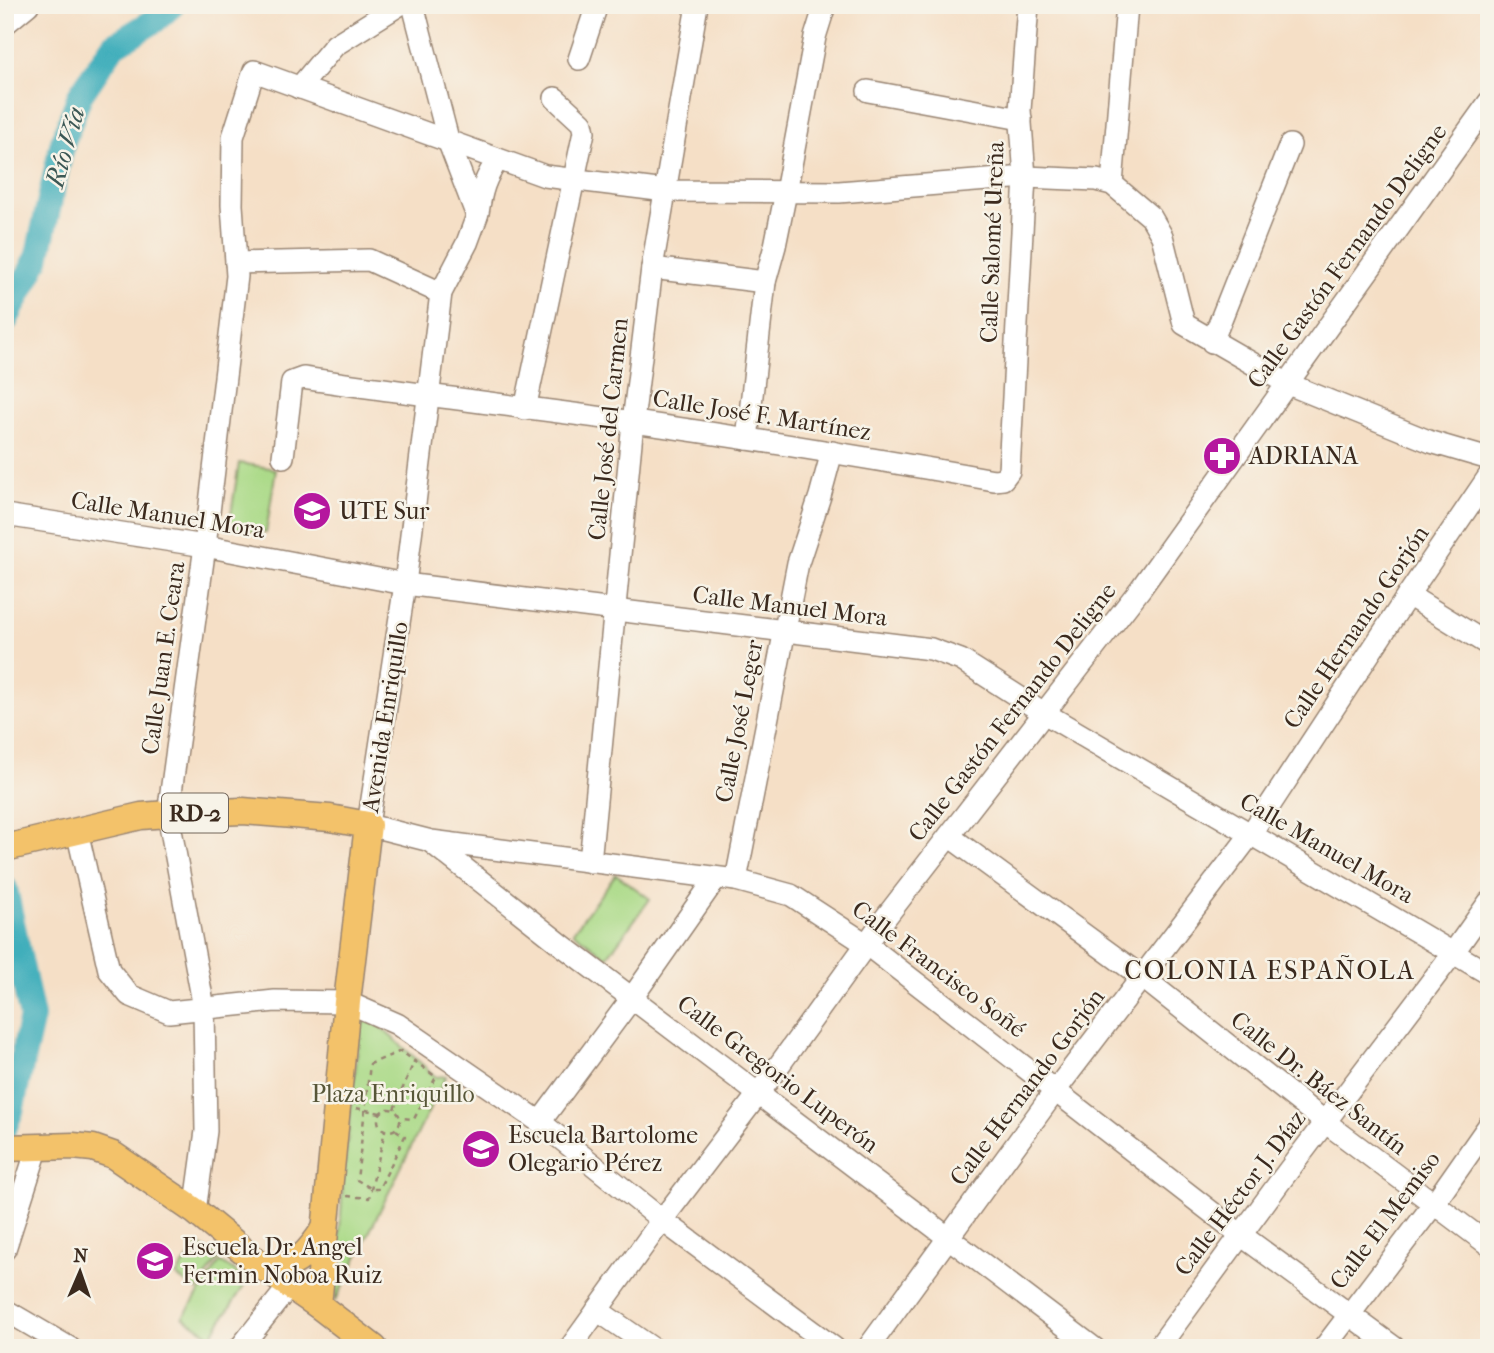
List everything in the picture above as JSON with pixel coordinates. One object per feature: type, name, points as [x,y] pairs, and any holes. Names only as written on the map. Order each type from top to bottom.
[{"type":"main road","name":"RD-2","points":[[15,846],[141,816],[168,814],[243,811],[330,818],[368,825]]},
{"type":"main road","name":"Avenida Enriquillo","points":[[318,1305],[347,1002],[368,825]]},
{"type":"main road","points":[[22,1147],[93,1148],[113,1155],[195,1211],[267,1270],[374,1348]]},
{"type":"main road","points":[[267,1270],[291,1265],[305,1255],[326,1228]]},
{"type":"street","points":[[5,24],[27,5]]},
{"type":"street","points":[[399,5],[335,46],[299,88],[545,176],[666,191],[839,192],[1025,177],[1096,180],[1112,184],[1152,217],[1162,236],[1184,324],[1288,384],[1431,442],[1489,459]]},
{"type":"street","points":[[413,5],[449,143],[477,216]]},
{"type":"street","points":[[579,59],[597,5]]},
{"type":"street","name":"Calle José del Carmen","points":[[590,862],[633,422],[652,268],[697,5]]},
{"type":"street","points":[[747,439],[765,282],[775,246],[815,37],[825,5]]},
{"type":"street","name":"Calle Salomé Ureña","points":[[1003,479],[1009,471],[1025,177],[1021,119],[1028,5]]},
{"type":"street","points":[[1112,184],[1127,5]]},
{"type":"street","name":"Calle Juan E. Ceara","points":[[195,1211],[206,1131],[204,1008],[168,814],[205,546],[237,276],[232,205],[233,137],[254,71],[299,88]]},
{"type":"street","points":[[868,91],[1021,119]]},
{"type":"street","points":[[525,409],[584,132],[582,123],[555,98]]},
{"type":"street","name":"Calle Gastón Fernando Deligne","points":[[570,1348],[866,944],[1142,589],[1288,384],[1482,124],[1489,102]]},
{"type":"street","points":[[1212,342],[1290,145]]},
{"type":"street","name":"Avenida Enriquillo","points":[[368,825],[405,584],[442,293],[467,243],[487,174],[498,160]]},
{"type":"street","points":[[236,263],[369,260],[442,293]]},
{"type":"street","points":[[652,268],[765,282]]},
{"type":"street","name":"Calle José F. Martínez","points":[[283,457],[292,382],[303,377],[428,397],[633,422],[995,480],[1003,479]]},
{"type":"street","name":"Calle José Leger","points":[[540,1122],[632,998],[726,879],[798,563],[821,496],[832,452]]},
{"type":"street","name":"Calle Hernando Gorjón","points":[[868,1348],[1055,1091],[1251,834],[1489,476]]},
{"type":"street","name":"Calle Manuel Mora","points":[[5,515],[205,546],[405,584],[931,649],[961,660],[1044,713],[1489,974]]},
{"type":"street","points":[[1408,595],[1489,645]]},
{"type":"street","name":"Calle Francisco Soñé","points":[[368,825],[431,841],[726,879],[790,895],[866,944],[1241,1235],[1395,1348]]},
{"type":"street","points":[[78,831],[109,971],[128,995],[169,1012],[275,1001],[347,1002],[397,1024],[540,1122],[662,1220],[834,1348]]},
{"type":"street","name":"Calle Dr. Báez Santín","points":[[948,836],[1142,976],[1325,1122],[1489,1245]]},
{"type":"street","name":"Calle Gregorio Luperón","points":[[431,841],[632,998],[1094,1348]]},
{"type":"street","name":"Calle Héctor J. Díaz","points":[[1158,1348],[1454,953],[1489,902]]},
{"type":"street","name":"Calle El Memiso","points":[[1324,1348],[1433,1205],[1489,1125]]},
{"type":"street","points":[[5,1249],[22,1147]]},
{"type":"street","points":[[240,1348],[290,1285]]},
{"type":"street","points":[[5,1310],[71,1348]]},
{"type":"street","points":[[597,1310],[652,1348]]},
{"type":"path","points":[[385,1131],[396,1129],[405,1136],[379,1189],[372,1189],[357,1180],[370,1065],[401,1051],[436,1077],[414,1119],[400,1118]]},
{"type":"path","points":[[394,1109],[414,1062]]},
{"type":"path","points":[[354,1108],[380,1113],[394,1109],[400,1118],[396,1129]]},
{"type":"path","points":[[380,1113],[378,1125],[385,1131]]},
{"type":"path","points":[[344,1196],[369,1198],[385,1131]]},
{"type":"green space","points":[[239,463],[276,469],[266,533],[229,527]]},
{"type":"green space","points":[[616,874],[650,899],[607,957],[573,932]]},
{"type":"green space","name":"Plaza Enriquillo","points":[[361,1021],[375,1022],[436,1077],[446,1076],[335,1302],[344,1169]]},
{"type":"green space","points":[[198,1244],[219,1258],[197,1290],[176,1276]]},
{"type":"green space","points":[[220,1262],[248,1280],[211,1336],[183,1317]]},
{"type":"waterway","name":"Río Vía","points":[[5,321],[37,259],[63,141],[80,95],[113,46],[154,21],[172,5]]},
{"type":"waterway","name":"Río Vía","points":[[5,889],[32,1017],[11,1111],[5,1126]]},
{"type":"place","name":"ADRIANA","points":[[1222,456]]},
{"type":"place","name":"UTE Sur","points":[[312,511]]},
{"type":"place","name":"Escuela Bartolome Olegario Pérez","points":[[481,1149]]},
{"type":"place","name":"Escuela Dr. Angel Fermin Noboa Ruiz","points":[[155,1261]]},
{"type":"district","name":"COLONIA ESPAÑOLA","points":[[1270,970]]}]
